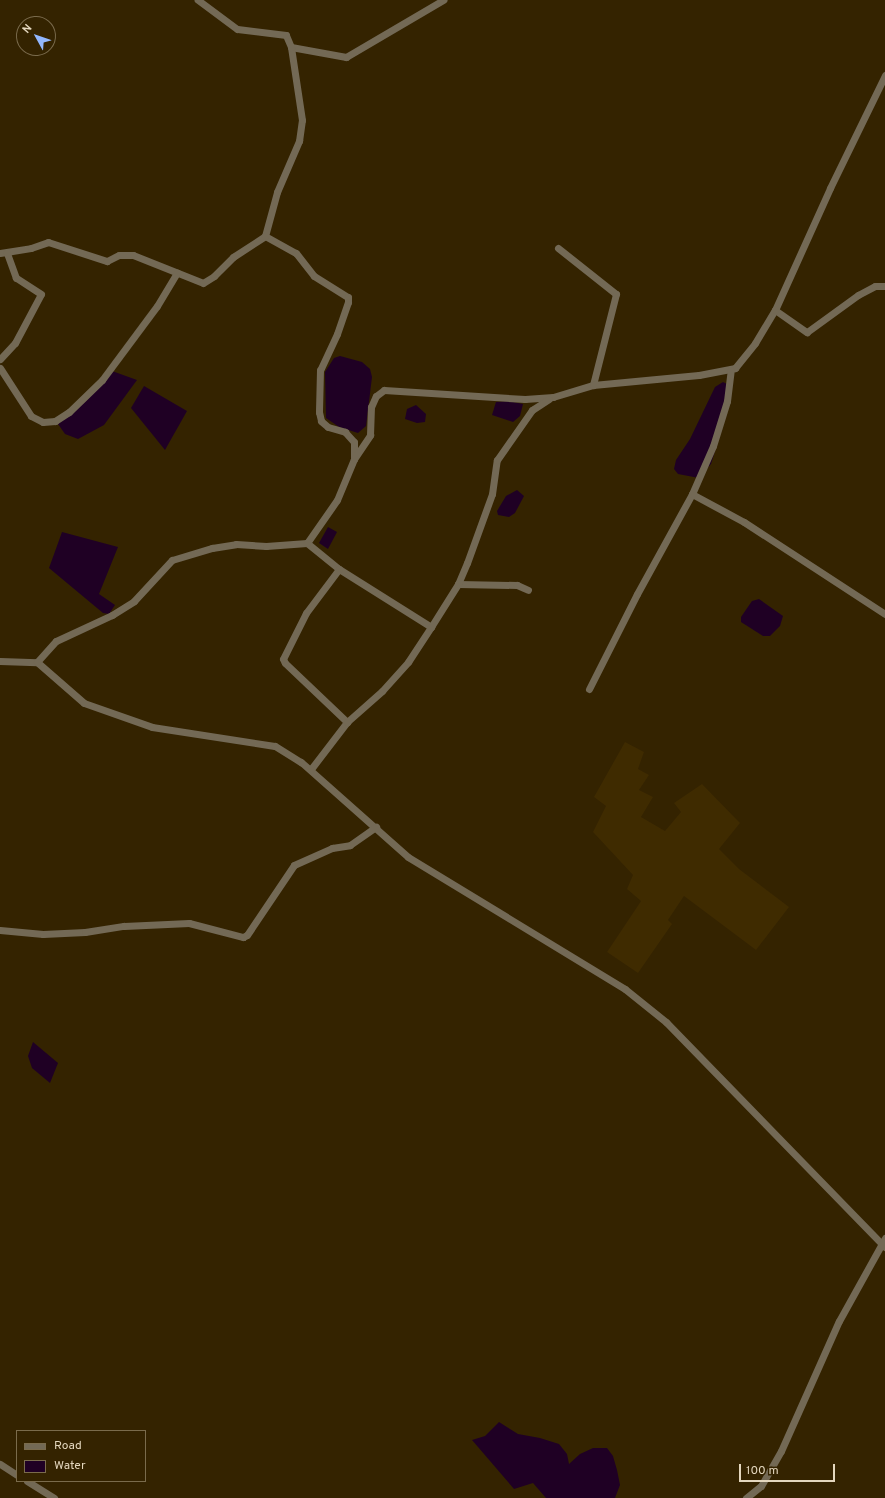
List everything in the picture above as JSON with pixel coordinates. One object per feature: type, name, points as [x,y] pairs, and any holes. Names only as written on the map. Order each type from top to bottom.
[{"type":"street","points":[[0,359],[15,343],[41,294],[16,278],[3,253],[48,242],[107,261],[120,255],[133,255],[203,283],[214,276],[233,257],[265,236],[277,192],[299,141],[302,120],[291,47],[286,35],[237,28],[198,0]]},
{"type":"street","points":[[291,47],[346,57],[443,0]]},
{"type":"street","points":[[307,543],[337,500],[354,459],[370,435],[371,407],[376,396],[384,390],[525,399],[553,397],[593,385],[731,370],[743,359],[775,310],[830,188],[885,75]]},
{"type":"street","points":[[265,236],[296,253],[314,276],[348,296],[348,302],[337,334],[320,370],[319,412],[321,421],[328,427],[346,432],[354,442],[354,459]]},
{"type":"street","points":[[558,248],[616,294],[593,385]]},
{"type":"street","points":[[0,368],[31,416],[43,422],[55,421],[69,412],[102,380],[157,306],[177,273]]},
{"type":"street","points":[[775,310],[807,332],[858,295],[875,286],[885,286]]},
{"type":"street","points":[[589,690],[636,594],[692,494],[713,446],[727,401],[731,370]]},
{"type":"street","points":[[311,769],[347,722],[403,668],[431,627],[458,584],[492,494],[497,460],[532,410],[553,397]]},
{"type":"street","points":[[692,494],[744,522],[885,614]]},
{"type":"street","points":[[37,662],[56,641],[112,616],[134,601],[172,560],[212,548],[236,544],[266,546],[307,543],[339,569],[431,627]]},
{"type":"street","points":[[339,569],[306,613],[283,659],[285,663],[347,722]]},
{"type":"street","points":[[458,584],[517,585],[528,590]]},
{"type":"street","points":[[0,661],[37,662],[84,703],[152,727],[275,746],[311,769],[408,857],[625,988],[666,1022],[884,1243],[839,1321],[781,1451],[761,1486],[746,1498]]},
{"type":"street","points":[[0,930],[43,934],[85,932],[124,926],[189,923],[243,937],[247,935],[294,864],[332,848],[350,845],[376,827]]},
{"type":"street","points":[[0,1464],[16,1474]]},
{"type":"street","points":[[29,1482],[54,1498]]},
{"type":"shaded area","points":[[625,742],[644,752],[638,769],[649,775],[639,790],[653,797],[641,817],[665,831],[681,812],[674,803],[702,784],[740,823],[719,849],[739,869],[789,907],[756,950],[684,896],[668,920],[672,924],[638,973],[607,952],[641,901],[627,889],[633,875],[593,832],[606,806],[594,797]]},
{"type":"water","points":[[340,356],[362,362],[370,369],[372,377],[366,426],[358,433],[339,427],[326,418],[325,372],[334,358]]},
{"type":"water","points":[[112,371],[137,380],[104,425],[78,439],[65,434],[58,424],[86,401]]},
{"type":"water","points":[[723,382],[729,385],[728,410],[711,464],[699,478],[678,474],[674,469],[676,460],[690,439],[715,387]]},
{"type":"water","points":[[144,386],[187,411],[165,450],[131,408]]},
{"type":"water","points":[[508,401],[523,404],[520,416],[513,422],[492,415],[496,402]]},
{"type":"water","points":[[416,405],[426,414],[425,422],[417,423],[405,419],[407,409]]},
{"type":"water","points":[[517,490],[524,496],[515,513],[509,517],[498,515],[497,511],[506,496]]},
{"type":"water","points":[[328,527],[337,532],[328,549],[319,543]]},
{"type":"water","points":[[62,532],[118,547],[99,594],[115,605],[109,614],[103,613],[49,568]]},
{"type":"water","points":[[759,599],[783,616],[780,626],[770,636],[763,636],[741,622],[741,617],[752,601]]},
{"type":"water","points":[[33,1042],[58,1063],[50,1083],[32,1068],[28,1056]]},
{"type":"water","points":[[499,1422],[518,1434],[540,1438],[559,1444],[567,1454],[569,1464],[580,1454],[593,1448],[607,1448],[613,1456],[620,1485],[615,1498],[546,1498],[533,1483],[514,1489],[472,1440],[485,1436]]}]
